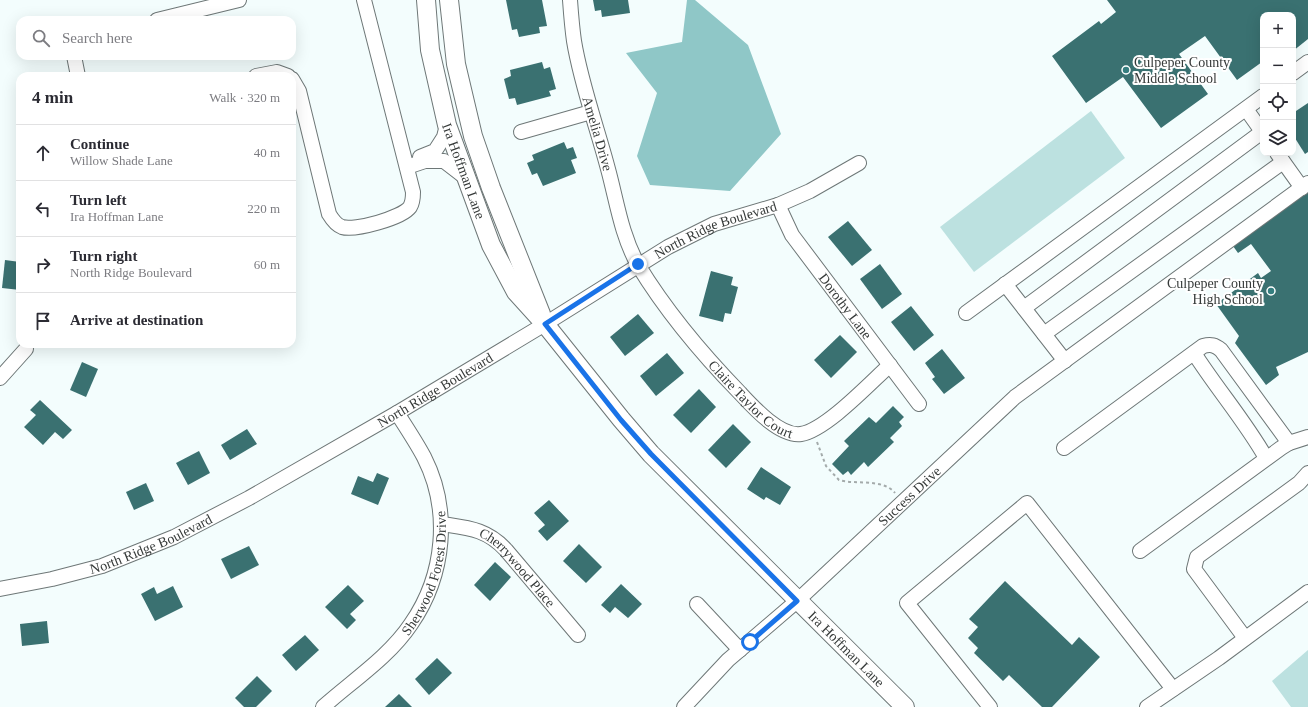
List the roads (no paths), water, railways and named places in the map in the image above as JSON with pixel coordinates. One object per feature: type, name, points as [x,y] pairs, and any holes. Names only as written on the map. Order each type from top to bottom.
[{"type":"main road","name":"Ira Hoffman Lane","points":[[426,0],[430,50],[446,125],[490,245],[516,292],[545,324],[621,420],[651,454],[905,707]]},
{"type":"main road","name":"Ira Hoffman Lane","points":[[449,0],[456,64],[473,136],[491,188],[545,324]]},
{"type":"street","points":[[173,16],[239,0]]},
{"type":"street","points":[[296,86],[299,91],[329,214],[335,223],[342,227],[352,228],[401,214],[410,207],[413,192],[364,0]]},
{"type":"street","name":"Amelia Drive","points":[[570,0],[574,41],[591,112],[609,170],[624,235],[638,264]]},
{"type":"street","points":[[75,60],[77,72]]},
{"type":"street","points":[[1296,71],[1308,62]]},
{"type":"street","points":[[966,313],[1151,176],[1260,98]]},
{"type":"street","points":[[1246,109],[1260,129]]},
{"type":"street","points":[[521,132],[591,112]]},
{"type":"street","points":[[406,163],[435,151],[444,137],[446,125]]},
{"type":"street","points":[[1024,308],[1260,133]]},
{"type":"street","points":[[1044,334],[1280,157],[1305,185]]},
{"type":"street","points":[[406,163],[444,161],[466,178]]},
{"type":"street","name":"North Ridge Boulevard","points":[[0,590],[52,579],[102,566],[174,538],[249,498],[397,413],[545,324],[638,264],[668,247],[714,224],[778,205],[810,192],[859,163]]},
{"type":"street","name":"Success Drive","points":[[684,707],[728,660],[797,601],[1015,397],[1305,185]]},
{"type":"street","name":"Dorothy Lane","points":[[778,205],[792,235],[919,404]]},
{"type":"street","name":"Claire Taylor Court","points":[[638,264],[700,350],[763,416],[787,432],[800,434],[811,430],[833,416],[890,365]]},
{"type":"street","points":[[1005,284],[1065,361]]},
{"type":"street","points":[[1064,448],[1203,346],[1210,345],[1221,350],[1289,443]]},
{"type":"street","points":[[0,378],[26,349]]},
{"type":"street","points":[[1194,353],[1230,406],[1253,435],[1266,458]]},
{"type":"street","name":"Sherwood Forest Drive","points":[[322,707],[387,652],[411,624],[428,593],[440,556],[442,524],[437,490],[424,457],[397,413]]},
{"type":"street","points":[[1140,551],[1266,458],[1289,443],[1308,437]]},
{"type":"street","points":[[1245,638],[1194,569],[1196,557],[1299,483],[1308,473]]},
{"type":"street","points":[[990,707],[907,603],[1027,503],[1173,689]]},
{"type":"street","name":"Cherrywood Place","points":[[442,524],[472,529],[493,537],[506,550],[578,635]]},
{"type":"street","points":[[1147,707],[1308,592]]},
{"type":"street","points":[[697,604],[740,650]]},
{"type":"place","name":"Culpeper County Middle School","points":[[1126,70]]},
{"type":"place","name":"Culpeper County High School","points":[[1271,291]]}]
